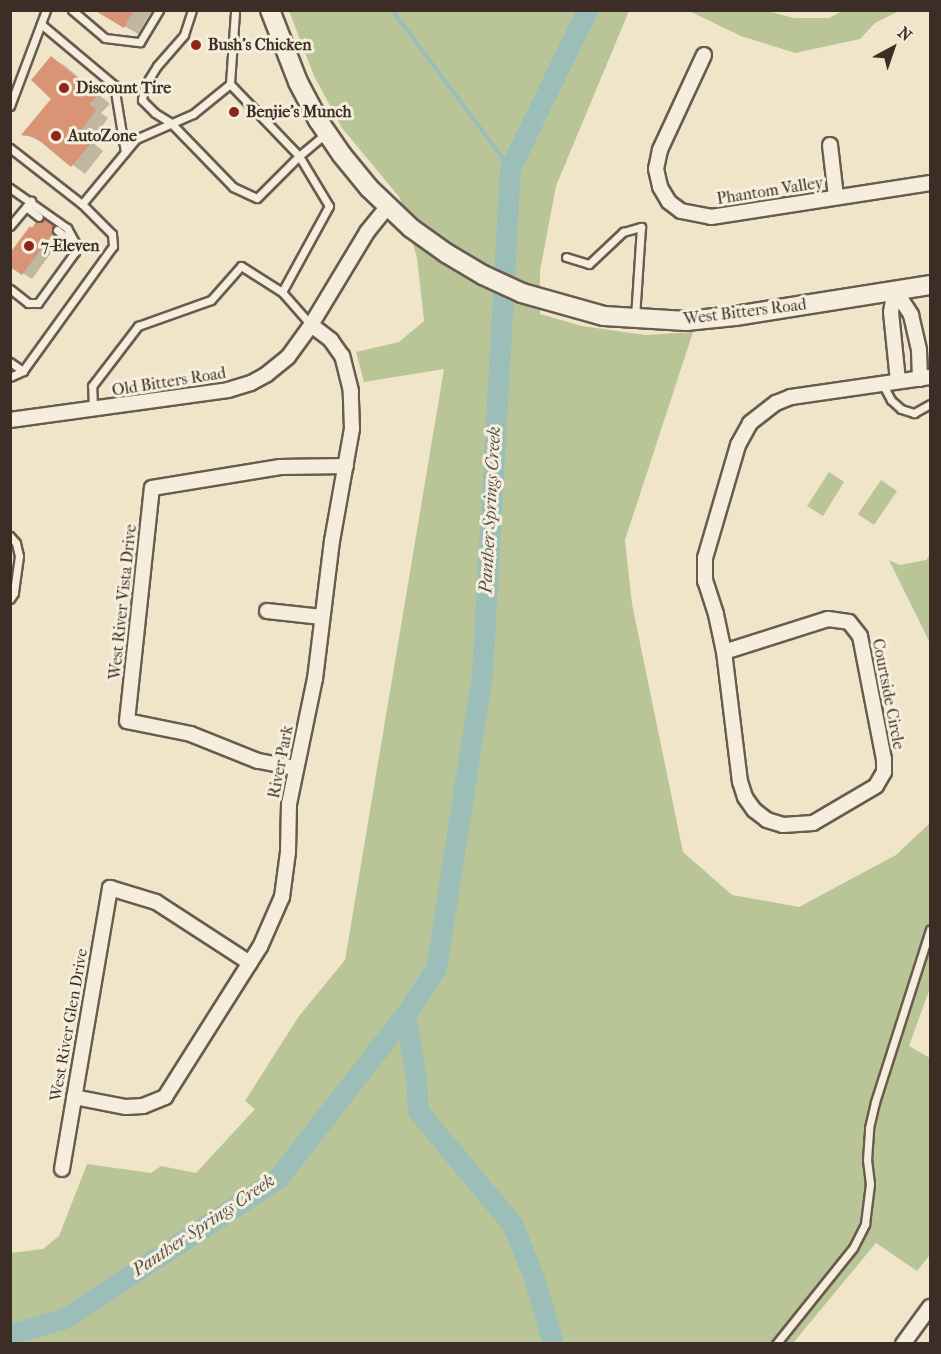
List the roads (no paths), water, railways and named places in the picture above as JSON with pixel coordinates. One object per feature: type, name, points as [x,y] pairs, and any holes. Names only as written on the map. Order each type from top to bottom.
[{"type":"main road","name":"West Bitters Road","points":[[270,10],[298,82],[327,133],[369,188],[411,228],[446,253],[483,275],[548,302],[604,316],[686,321],[735,316],[930,285]]},
{"type":"street","name":"Phantom Valley","points":[[704,55],[660,150],[656,169],[660,187],[669,202],[681,211],[711,217],[930,183]]},
{"type":"street","points":[[830,146],[836,197]]},
{"type":"street","name":"Old Bitters Road","points":[[10,420],[93,411],[228,390],[251,383],[267,374],[288,357],[311,325],[367,232],[388,206]]},
{"type":"street","points":[[895,290],[891,312],[898,381]]},
{"type":"street","name":"Courtside Circle","points":[[724,652],[828,619],[849,622],[860,636],[865,658],[884,759],[884,772],[880,782],[813,823],[783,825],[767,820],[754,810],[745,797],[740,782],[724,652],[716,614],[705,581],[705,558],[738,445],[745,430],[762,412],[791,397],[925,378],[911,315],[895,290]]},
{"type":"street","name":"River Park","points":[[74,1097],[126,1107],[142,1106],[165,1097],[250,963],[272,924],[282,897],[288,852],[289,804],[313,688],[352,429],[351,391],[342,356],[331,340],[311,325]]},
{"type":"street","name":"West River Vista Drive","points":[[295,768],[258,761],[181,731],[127,721],[152,488],[280,467],[346,466]]},
{"type":"street","points":[[267,611],[322,617]]},
{"type":"street","name":"West River Glen Drive","points":[[62,1169],[110,888],[128,891],[156,902],[250,963]]},
{"type":"street","points":[[903,1344],[930,1307]]},
{"type":"lane","points":[[10,106],[46,10]]},
{"type":"lane","points":[[72,10],[105,38],[140,42],[159,10]]},
{"type":"lane","points":[[192,10],[184,35],[156,66],[144,87],[142,100],[155,114],[171,123],[233,187],[257,198],[299,156],[327,133]]},
{"type":"lane","points":[[82,204],[136,139],[194,114],[230,84],[235,11]]},
{"type":"lane","points":[[41,24],[114,85],[125,152]]},
{"type":"lane","points":[[230,84],[299,156],[329,206],[282,292]]},
{"type":"lane","points":[[10,148],[82,204],[112,234],[113,246],[23,371],[10,376]]},
{"type":"lane","points":[[10,188],[28,204],[72,234],[76,244],[75,252],[38,303],[28,303],[10,289]]},
{"type":"lane","points":[[28,204],[39,217]]},
{"type":"lane","points":[[10,226],[28,204]]},
{"type":"lane","points":[[566,257],[589,264],[623,232],[642,227],[634,319]]},
{"type":"lane","points":[[57,230],[69,240],[75,252]]},
{"type":"lane","points":[[93,411],[92,386],[138,326],[211,300],[241,266],[282,292],[311,325]]},
{"type":"lane","points":[[10,362],[23,371]]},
{"type":"lane","points":[[882,384],[891,400],[901,409],[914,413],[930,404]]},
{"type":"lane","points":[[10,537],[16,543],[19,556],[14,593],[10,599]]},
{"type":"lane","points":[[776,1344],[853,1248],[865,1224],[870,1184],[867,1160],[871,1119],[930,930]]},
{"type":"waterway","points":[[392,10],[510,168]]},
{"type":"waterway","name":"Panther Springs Creek","points":[[10,1334],[65,1318],[278,1178],[405,1015],[436,968],[482,674],[510,168],[587,10]]},
{"type":"waterway","name":"Panther Springs Creek","points":[[405,1015],[416,1076],[418,1111],[512,1224],[534,1278],[553,1344]]},
{"type":"place","name":"Bush's Chicken","points":[[196,45]]},
{"type":"place","name":"Discount Tire","points":[[64,88]]},
{"type":"place","name":"Benjie's Munch","points":[[234,112]]},
{"type":"place","name":"AutoZone","points":[[56,136]]},
{"type":"place","name":"7-Eleven","points":[[29,246]]}]
